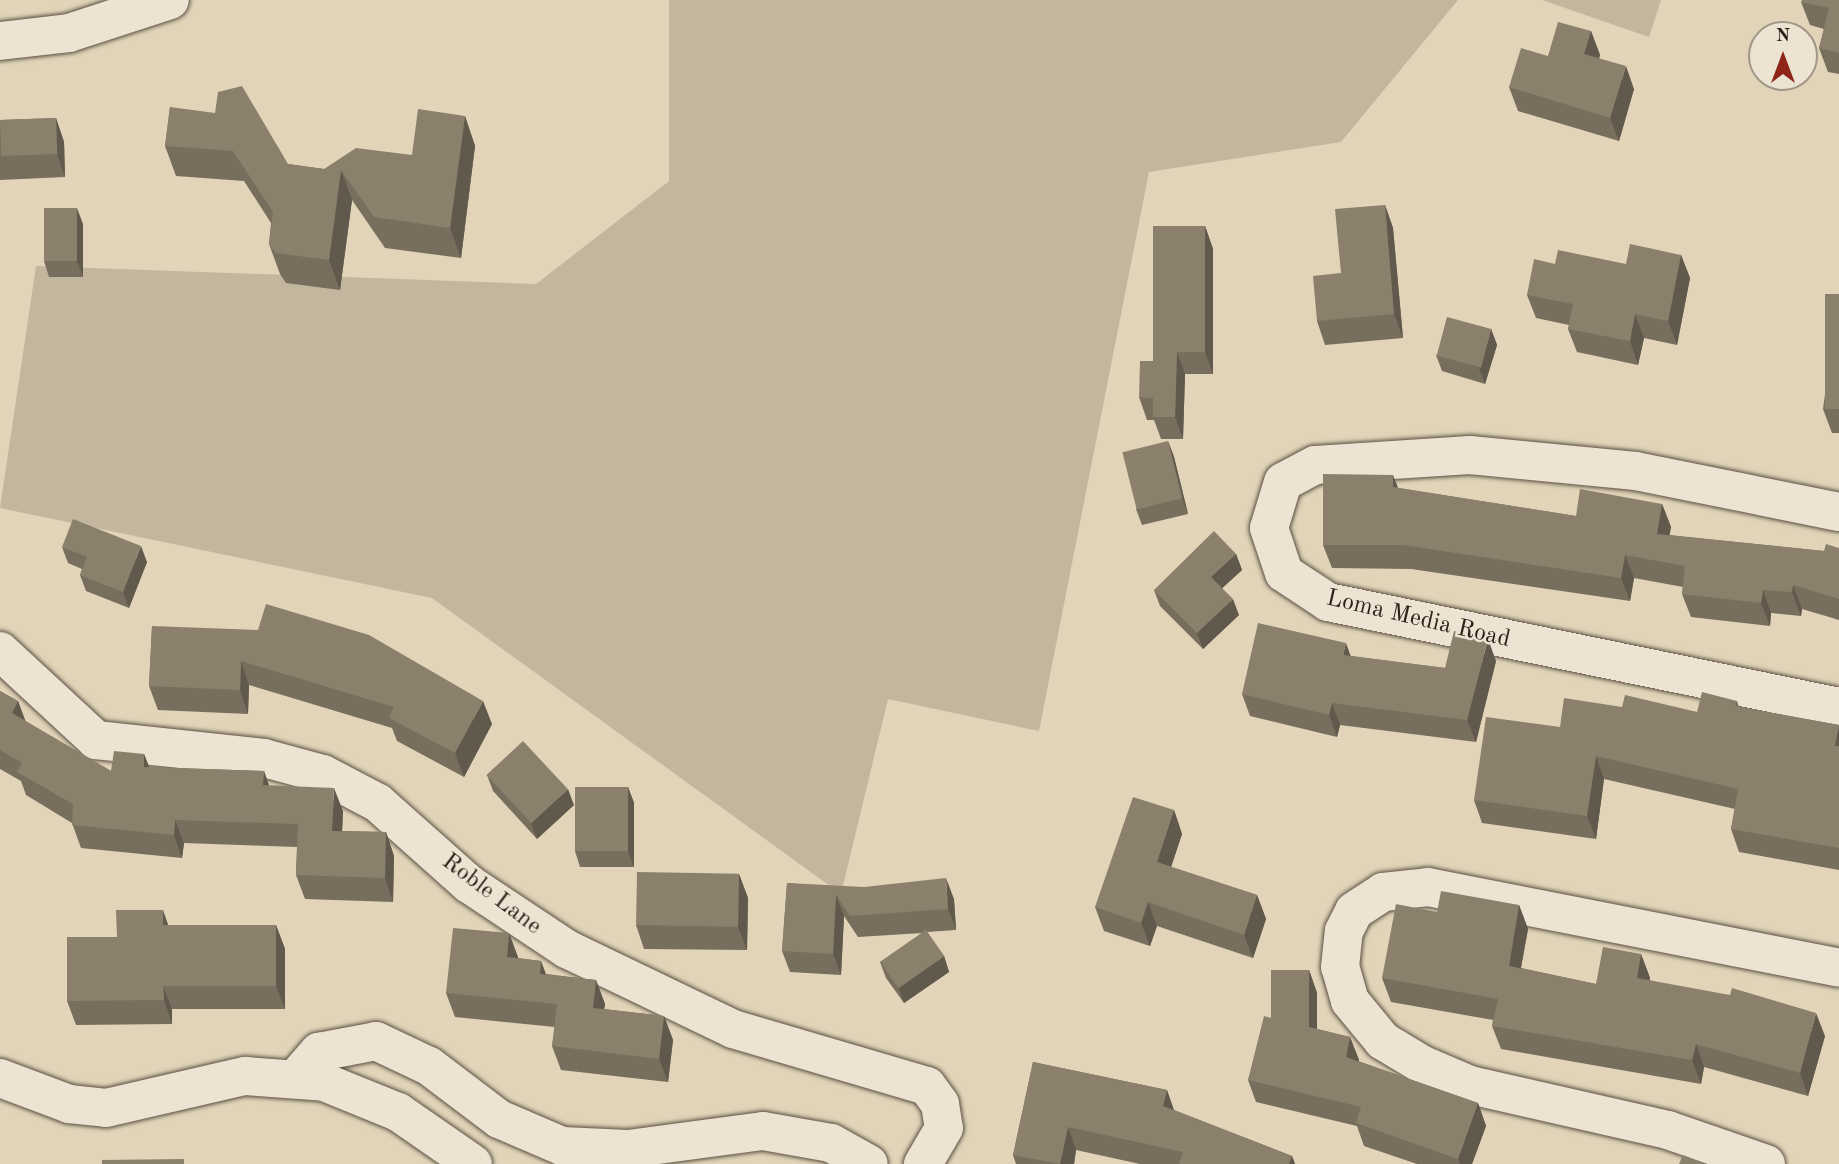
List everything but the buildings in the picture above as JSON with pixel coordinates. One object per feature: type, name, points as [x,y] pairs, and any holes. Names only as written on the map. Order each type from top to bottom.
[{"type":"street","points":[[0,41],[69,33],[170,0]]},
{"type":"street","name":"Loma Media Road","points":[[1839,512],[1636,471],[1470,455],[1315,465],[1283,482],[1269,528],[1284,573],[1328,602],[1839,707]]},
{"type":"street","name":"Roble Lane","points":[[0,651],[96,740],[264,758],[323,774],[378,803],[469,884],[567,949],[743,1033],[927,1086],[940,1104],[944,1128],[923,1164]]},
{"type":"street","points":[[1766,1164],[1668,1130],[1470,1085],[1423,1065],[1383,1041],[1350,1001],[1340,967],[1344,931],[1354,911],[1382,892],[1428,887],[1839,968]]},
{"type":"street","points":[[296,1078],[319,1052],[351,1041],[376,1041],[429,1066],[499,1119],[562,1146],[628,1149],[763,1131],[831,1143],[869,1164]]},
{"type":"street","points":[[0,1078],[69,1104],[106,1108],[142,1104],[222,1080],[296,1078],[372,1099],[473,1164]]},
{"type":"shaded area","points":[[669,0],[1458,0],[1341,142],[1149,172],[1039,731],[888,699],[841,894],[432,598],[0,508],[36,266],[536,284],[669,181]]},
{"type":"shaded area","points":[[1542,0],[1661,0],[1649,37]]}]
